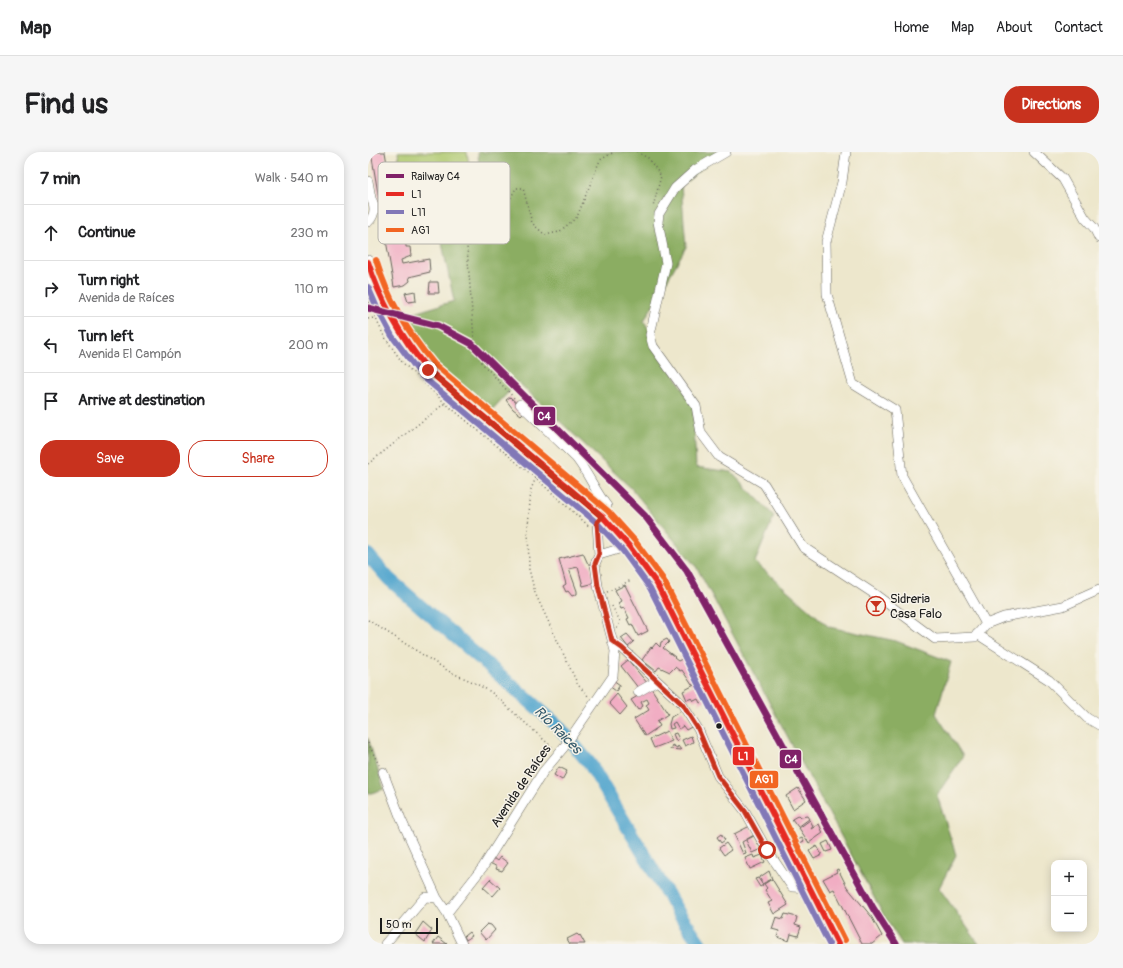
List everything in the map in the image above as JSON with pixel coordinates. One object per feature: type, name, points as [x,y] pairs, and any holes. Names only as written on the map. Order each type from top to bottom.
[{"type":"main road","points":[[368,262],[382,301],[392,323],[405,343],[428,370],[602,517],[629,546],[665,597],[838,944]]},
{"type":"street","points":[[726,152],[690,174],[675,188],[659,214],[658,222],[666,263],[650,335],[653,346],[696,406],[701,432],[720,457],[764,484],[804,547],[876,595],[935,639],[975,637],[986,624],[1004,616],[1063,606],[1099,590]]},
{"type":"street","points":[[846,152],[842,182],[826,242],[827,294],[852,384],[895,410],[902,476],[986,624]]},
{"type":"street","points":[[1034,152],[1063,179],[1085,218],[1094,228],[1099,238]]},
{"type":"street","points":[[368,181],[369,197],[374,209],[373,215],[368,222]]},
{"type":"street","name":"Avenida de Raíces","points":[[447,913],[483,867],[543,772],[562,750],[612,676],[615,651],[598,586],[595,564],[599,554],[597,522],[602,517],[607,506],[598,495],[584,468],[520,404]]},
{"type":"street","points":[[599,554],[629,546]]},
{"type":"street","points":[[978,634],[1049,680],[1087,718],[1099,725]]},
{"type":"street","points":[[612,641],[622,648],[682,704],[698,729],[718,776],[745,811],[767,850],[792,886],[810,888]]},
{"type":"street","points":[[638,692],[657,682]]},
{"type":"street","points":[[383,772],[401,819],[437,898],[447,913],[462,944]]},
{"type":"street","points":[[386,944],[425,897],[437,898]]},
{"type":"path","points":[[510,199],[516,188],[523,188],[532,223],[545,235],[559,232],[576,217],[600,160],[614,152]]},
{"type":"path","points":[[637,152],[648,158],[661,176],[651,211],[655,215],[659,214]]},
{"type":"path","points":[[470,244],[467,247],[468,269],[472,294],[475,352],[484,365],[520,404]]},
{"type":"path","points":[[368,319],[374,318]]},
{"type":"path","points":[[368,464],[445,403]]},
{"type":"path","points":[[536,478],[530,489],[528,526],[529,569],[535,593],[578,685],[594,703]]},
{"type":"path","points":[[603,594],[631,580]]},
{"type":"path","points":[[612,605],[616,618],[620,621],[619,628]]},
{"type":"path","points":[[368,620],[450,672],[491,692],[562,750]]},
{"type":"path","points":[[368,743],[383,772]]},
{"type":"green space","points":[[398,152],[467,152],[468,162],[399,162]]},
{"type":"green space","points":[[478,152],[722,152],[681,185],[686,247],[644,321],[693,406],[696,467],[732,472],[774,516],[755,562],[829,627],[896,641],[951,662],[936,714],[963,756],[937,795],[956,855],[939,888],[979,944],[902,944],[884,916],[697,568],[631,488],[518,382],[489,413],[433,369],[397,318],[454,301],[442,244],[510,244],[510,162],[479,162]]},
{"type":"green space","points":[[368,738],[384,789],[368,794]]},
{"type":"building","points":[[371,152],[385,152],[387,162],[378,162],[378,193]]},
{"type":"building","points":[[387,244],[406,244],[406,247],[410,247],[411,256],[401,260],[402,264],[429,259],[430,272],[409,277],[410,281],[405,285],[394,287]]},
{"type":"building","points":[[430,282],[438,282],[439,293],[429,293]]},
{"type":"building","points":[[415,291],[416,301],[408,302],[405,293]]},
{"type":"building","points":[[510,397],[525,411],[521,415],[513,409],[506,400]]},
{"type":"building","points":[[583,553],[588,564],[590,564],[595,583],[583,586],[578,567],[569,569],[577,591],[577,594],[572,596],[568,591],[566,592],[563,586],[566,584],[559,559]]},
{"type":"building","points":[[625,585],[648,631],[638,636],[632,624],[630,625],[627,619],[629,618],[624,608],[621,609],[618,603],[621,601],[615,590]]},
{"type":"building","points":[[627,634],[634,642],[628,647],[621,638]]},
{"type":"building","points":[[667,639],[669,642],[663,648],[678,661],[682,659],[680,656],[685,651],[688,658],[686,659],[691,663],[689,665],[692,672],[689,674],[695,683],[692,685],[682,670],[680,671],[675,667],[670,672],[659,667],[656,671],[642,660],[651,647],[652,648],[656,643],[660,647],[661,642]]},
{"type":"building","points":[[628,660],[648,684],[639,689],[621,666]]},
{"type":"building","points":[[613,680],[620,685],[616,691],[609,686]]},
{"type":"building","points":[[700,682],[709,699],[700,703],[698,699],[694,701],[692,698],[687,700],[683,691]]},
{"type":"building","points":[[651,688],[668,714],[657,721],[660,726],[645,736],[634,719],[649,710],[646,705],[649,703],[647,699],[641,702],[643,706],[638,710],[631,700]]},
{"type":"building","points":[[617,694],[627,707],[620,715],[609,703]]},
{"type":"building","points":[[683,710],[693,726],[686,730],[683,726],[679,729],[675,722],[672,724],[674,728],[670,729],[669,724],[671,717]]},
{"type":"building","points":[[667,731],[672,741],[654,748],[650,739]]},
{"type":"building","points":[[676,733],[679,739],[676,741],[673,734]]},
{"type":"building","points":[[691,736],[693,742],[685,746],[682,740]]},
{"type":"building","points":[[672,745],[677,748],[678,746],[681,750],[670,749]]},
{"type":"building","points":[[559,767],[567,771],[562,780],[554,775]]},
{"type":"building","points":[[798,788],[806,800],[793,809],[786,796]]},
{"type":"building","points":[[799,815],[801,817],[807,816],[809,819],[798,827],[792,819]]},
{"type":"building","points":[[810,820],[813,826],[811,829],[819,824],[823,833],[809,843],[799,828]]},
{"type":"building","points":[[750,826],[754,835],[742,842],[746,853],[743,854],[734,834]]},
{"type":"building","points":[[721,834],[725,840],[721,843],[717,837]]},
{"type":"building","points":[[754,836],[761,849],[752,853],[746,840]]},
{"type":"building","points":[[802,838],[804,841],[800,843],[798,840]]},
{"type":"building","points":[[828,841],[832,850],[826,852],[822,844]]},
{"type":"building","points":[[726,843],[731,850],[724,855],[719,848]]},
{"type":"building","points":[[817,846],[822,855],[814,859],[809,851]]},
{"type":"building","points":[[753,855],[754,858],[762,855],[765,862],[750,869],[745,858]]},
{"type":"building","points":[[500,857],[508,863],[502,871],[496,869],[497,867],[492,864],[489,864],[493,858],[497,861]]},
{"type":"building","points":[[838,869],[847,887],[871,916],[882,936],[872,944],[862,944],[834,889],[830,891],[823,879],[837,872],[836,870]]},
{"type":"building","points":[[769,871],[772,879],[762,884],[760,877]]},
{"type":"building","points":[[758,878],[763,885],[760,887],[755,879]]},
{"type":"building","points":[[490,879],[500,888],[493,896],[483,887]]},
{"type":"building","points":[[772,879],[788,905],[774,914],[768,903],[772,901],[765,890],[767,888],[764,884]]},
{"type":"building","points":[[785,914],[797,917],[795,925],[801,927],[798,936],[791,934],[789,941],[777,937],[779,931],[772,929],[776,917],[783,919]]},
{"type":"building","points":[[423,922],[432,930],[425,942],[415,934]]},
{"type":"building","points":[[487,924],[491,925],[495,930],[486,940],[479,932]]},
{"type":"building","points":[[469,932],[472,936],[466,940],[464,936]]},
{"type":"building","points":[[577,934],[579,936],[580,935],[585,944],[570,944],[567,939]]},
{"type":"building","points":[[438,937],[447,944],[433,944]]},
{"type":"waterway","name":"Río Raices","points":[[368,555],[389,579],[557,725],[590,764],[678,912],[700,944]]},
{"type":"rail line","name":"C4","points":[[368,308],[438,326],[472,344],[645,516],[687,571],[873,908],[896,944]]},
{"type":"transit line","name":"AG1","points":[[376,260],[386,288],[399,315],[415,340],[434,364],[608,511],[635,541],[663,579],[845,940]]},
{"type":"transit line","name":"L1","points":[[368,262],[379,292],[393,319],[409,345],[428,370],[603,517],[629,546],[657,584],[838,944]]},
{"type":"transit line","name":"L11","points":[[368,287],[392,336],[422,376],[597,523],[623,551],[650,588],[829,944]]},
{"type":"place","name":"Sidreria Casa Falo","points":[[876,606]]},
{"type":"route","points":[[428,370],[602,517],[597,522],[599,554],[595,564],[598,586],[612,641],[622,648],[682,704],[698,729],[718,776],[745,811],[767,850]]}]
